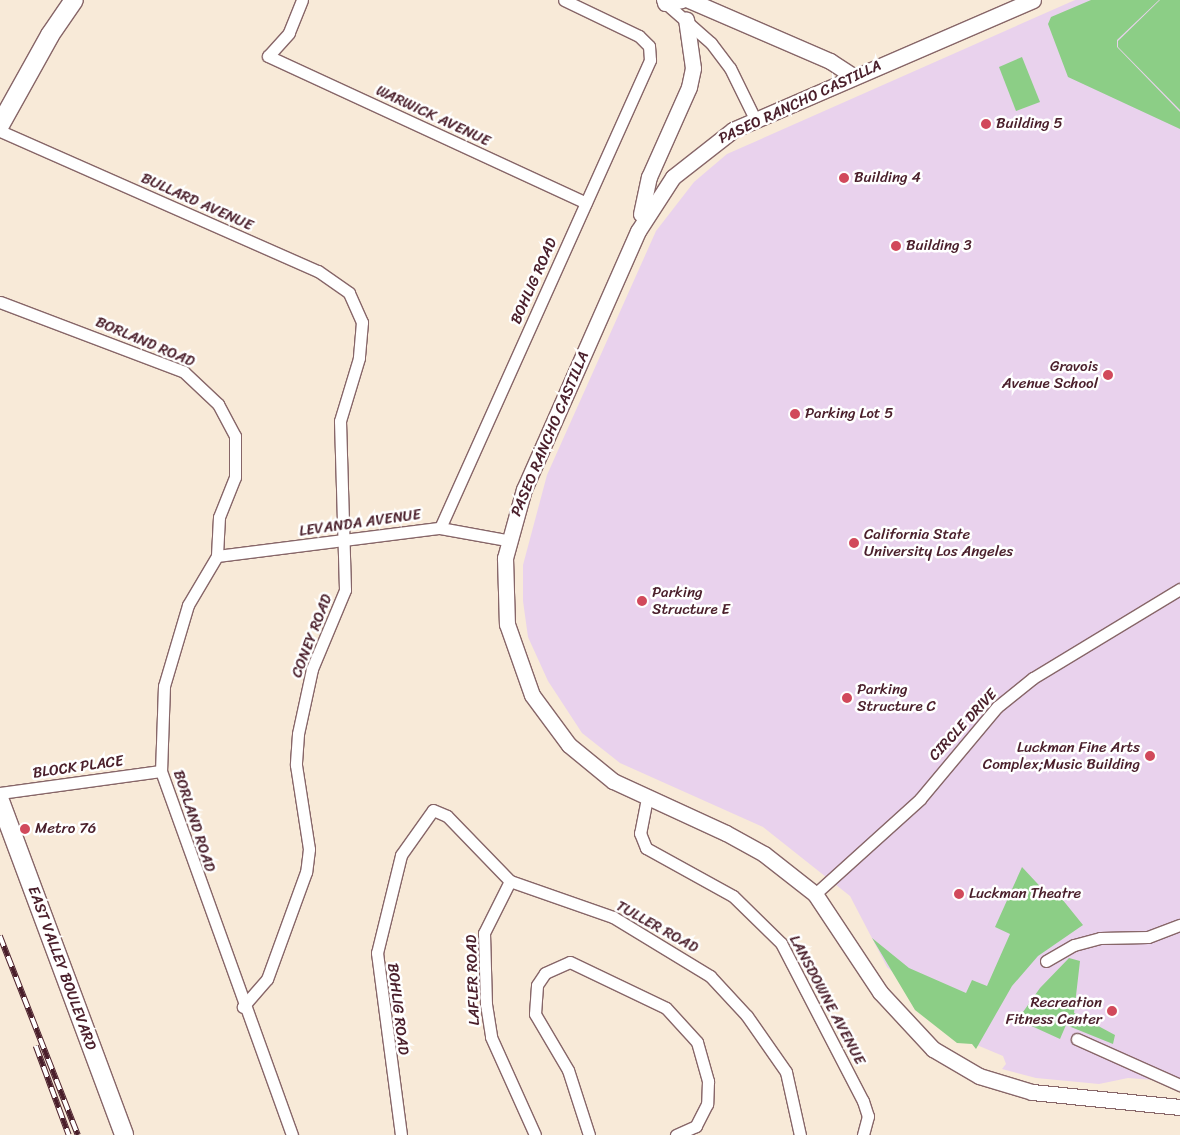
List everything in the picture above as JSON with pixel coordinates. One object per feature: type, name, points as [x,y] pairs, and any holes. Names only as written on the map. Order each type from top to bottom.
[{"type":"main road","points":[[0,125],[50,35],[74,0]]},
{"type":"main road","name":"EAST VALLEY BOULEVARD","points":[[0,801],[124,1135]]},
{"type":"street","name":"WARWICK AVENUE","points":[[302,0],[289,33],[268,56],[586,203]]},
{"type":"street","name":"BOHLIG ROAD","points":[[440,528],[650,60],[649,46],[639,36],[564,0]]},
{"type":"street","points":[[664,2],[682,0]]},
{"type":"street","points":[[689,0],[830,61],[854,76]]},
{"type":"street","name":"PASEO RANCHO CASTILLA","points":[[1033,0],[755,119],[691,159],[655,200],[638,231],[524,489],[507,540],[507,624],[532,695],[559,734],[588,762],[647,798],[764,854],[815,894],[894,1010],[933,1049],[961,1067],[1032,1092],[1180,1107]]},
{"type":"street","points":[[664,2],[686,18],[730,68],[755,119]]},
{"type":"street","points":[[638,231],[649,177],[689,87],[693,68],[686,18]]},
{"type":"street","name":"BULLARD AVENUE","points":[[0,131],[318,271],[348,293],[362,322]]},
{"type":"street","name":"BORLAND ROAD","points":[[0,302],[184,372],[218,404],[230,423],[238,452],[235,476],[220,517],[217,556],[188,605],[164,686],[161,771],[243,1007],[292,1135]]},
{"type":"street","name":"CONEY ROAD","points":[[243,1007],[267,979],[306,872],[309,849],[296,765],[298,734],[312,669],[346,590],[346,541],[340,421],[359,358],[362,322]]},
{"type":"street","name":"LEVANDA AVENUE","points":[[217,556],[440,528],[507,540]]},
{"type":"street","name":"CIRCLE DRIVE","points":[[815,894],[920,799],[997,707],[1038,676],[1180,589]]},
{"type":"street","name":"BLOCK PLACE","points":[[0,793],[161,771]]},
{"type":"street","name":"LANSDOWNE AVENUE","points":[[647,798],[640,833],[646,848],[733,896],[781,942],[863,1101],[868,1116],[863,1135]]},
{"type":"street","name":"BOHLIG ROAD","points":[[401,1135],[377,953],[401,855],[433,810]]},
{"type":"street","name":"TULLER ROAD","points":[[433,810],[447,816],[510,881],[613,917],[710,976],[747,1016],[786,1072],[800,1135]]},
{"type":"street","name":"LAFLER ROAD","points":[[510,881],[484,934],[486,1004],[491,1037],[535,1135]]},
{"type":"street","points":[[1046,961],[1074,945],[1100,938],[1148,937],[1180,925]]},
{"type":"street","points":[[589,1135],[568,1070],[534,1014],[537,985],[545,972],[570,962],[646,996],[679,1018],[697,1042],[708,1081],[707,1104],[699,1130],[676,1135]]},
{"type":"street","points":[[1077,1039],[1180,1085]]},
{"type":"shaded area","name":"California State University Los Angeles","points":[[1075,0],[1180,0],[1180,1082],[1128,1078],[1099,1084],[1036,1078],[1002,1069],[1006,1064],[1003,1056],[972,1043],[887,967],[850,896],[763,827],[620,763],[582,733],[548,681],[528,637],[523,601],[523,565],[547,475],[656,231],[694,182],[727,154]]},
{"type":"green space","points":[[1091,0],[1159,0],[1117,40],[1117,47],[1180,112],[1180,129],[1068,77],[1048,24],[1051,17]]},
{"type":"green space","points":[[1160,0],[1180,0],[1180,110],[1118,47],[1118,41]]},
{"type":"green space","points":[[1022,57],[1040,102],[1016,111],[999,67]]},
{"type":"green space","points":[[1022,867],[1049,896],[1062,899],[1083,925],[1038,956],[1012,986],[976,1049],[972,1044],[957,1043],[915,1010],[872,938],[909,968],[966,993],[972,980],[987,986],[1010,934],[995,927]]},
{"type":"green space","points":[[1069,958],[1080,961],[1074,1013],[1115,1035],[1113,1044],[1066,1025],[1060,1039],[1025,1023],[1023,1012],[1040,988]]},
{"type":"railway","points":[[0,936],[78,1135]]},
{"type":"railway","points":[[36,1046],[69,1135]]},
{"type":"place","name":"Building 5","points":[[986,124]]},
{"type":"place","name":"Building 4","points":[[844,178]]},
{"type":"place","name":"Building 3","points":[[896,246]]},
{"type":"place","name":"Gravois Avenue School","points":[[1108,375]]},
{"type":"place","name":"Parking Lot 5","points":[[795,414]]},
{"type":"place","name":"California State University Los Angeles","points":[[854,543]]},
{"type":"place","name":"Parking Structure E","points":[[642,601]]},
{"type":"place","name":"Parking Structure C","points":[[847,698]]},
{"type":"place","name":"Luckman Fine Arts Complex;Music Building","points":[[1150,756]]},
{"type":"place","name":"Metro 76","points":[[25,829]]},
{"type":"place","name":"Luckman Theatre","points":[[959,894]]},
{"type":"place","name":"Recreation Fitness Center","points":[[1112,1011]]}]
